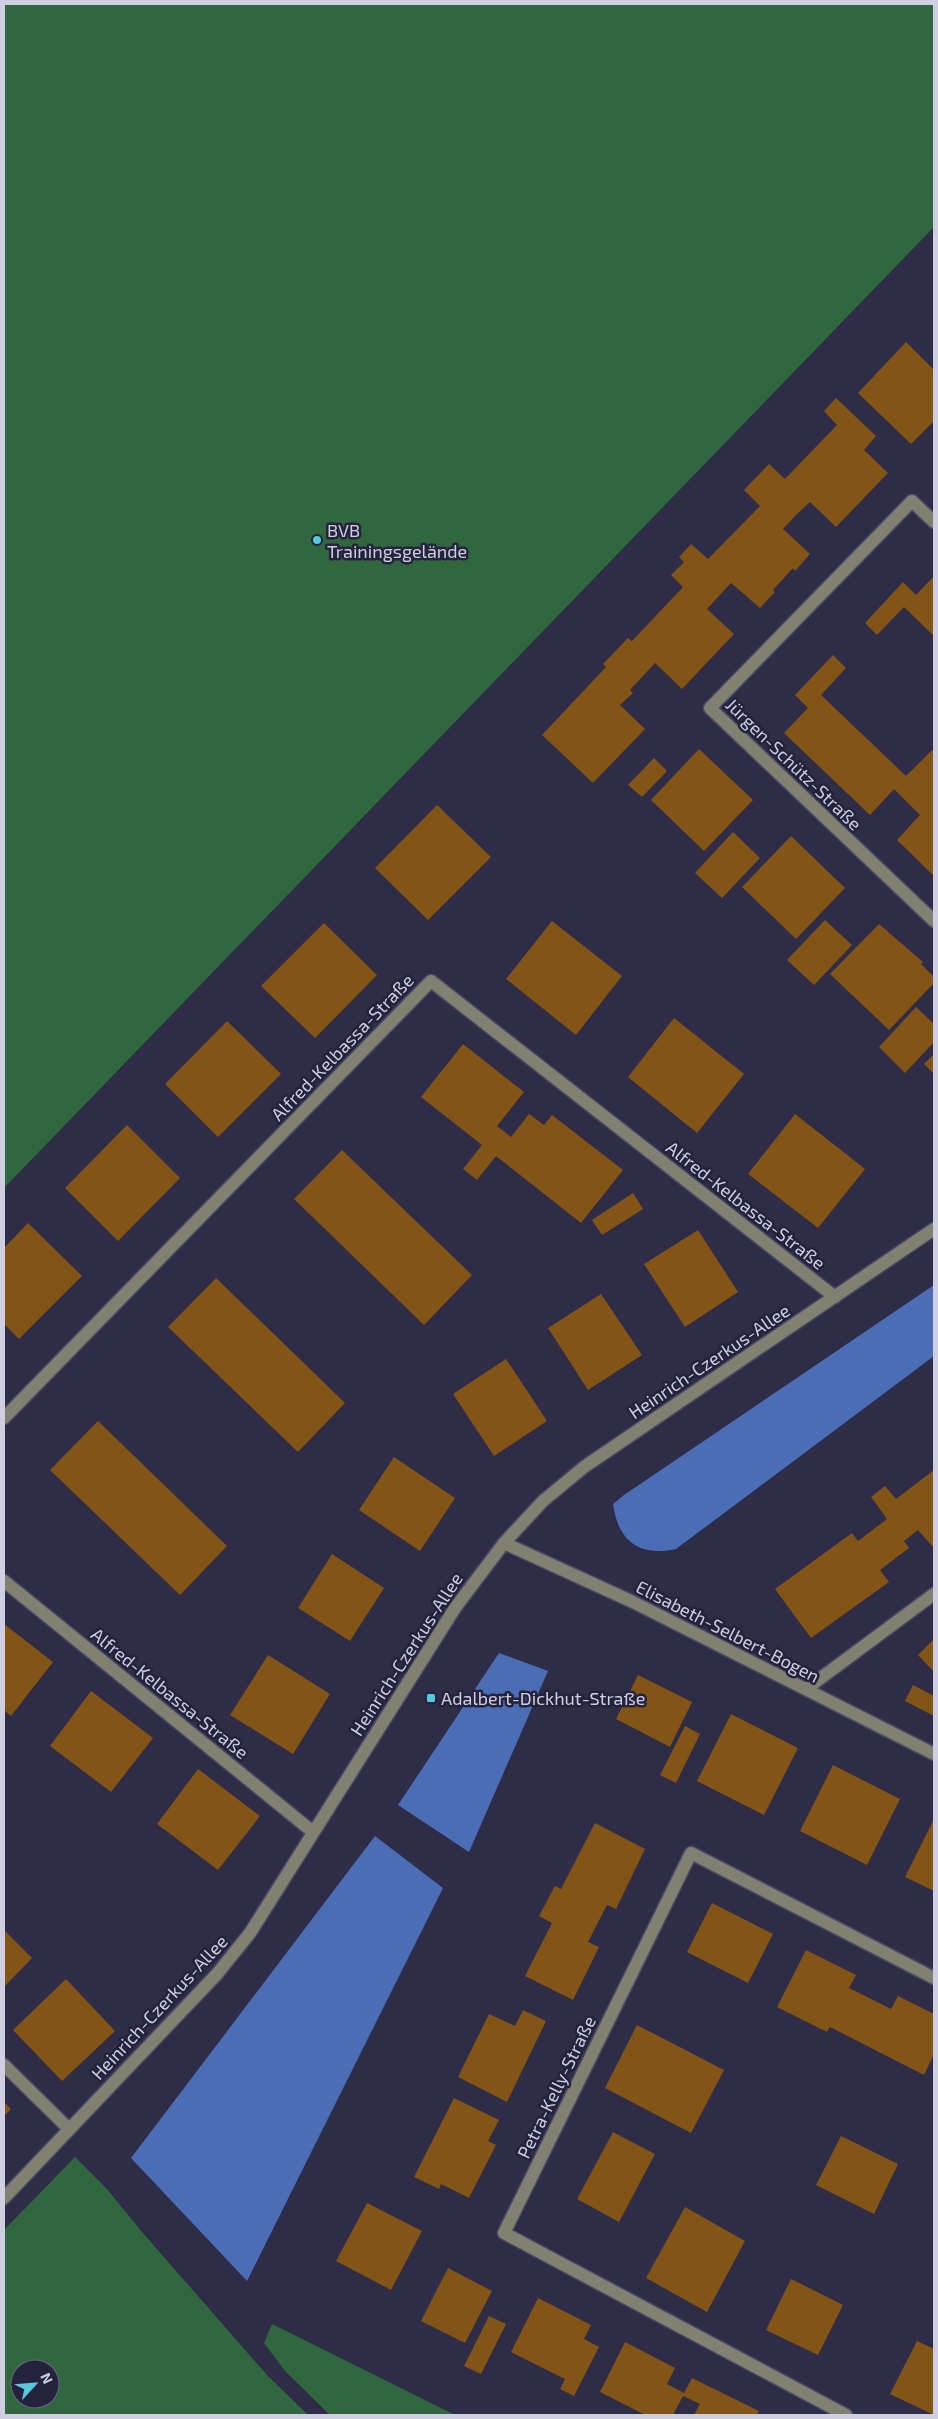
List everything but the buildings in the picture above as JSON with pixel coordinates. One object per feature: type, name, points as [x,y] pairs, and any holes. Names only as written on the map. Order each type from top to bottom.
[{"type":"street","name":"Jürgen-Schütz-Straße","points":[[934,522],[912,501],[710,708],[934,922]]},
{"type":"street","name":"Alfred-Kelbassa-Straße","points":[[4,1418],[431,981],[835,1297]]},
{"type":"street","name":"Heinrich-Czerkus-Allee","points":[[4,2198],[217,1974],[250,1934],[455,1608],[504,1543],[543,1501],[584,1467],[934,1229]]},
{"type":"street","name":"Elisabeth-Selbert-Bogen","points":[[504,1543],[629,1600],[934,1754]]},
{"type":"street","name":"Alfred-Kelbassa-Straße","points":[[4,1581],[314,1832]]},
{"type":"street","points":[[806,1689],[934,1594]]},
{"type":"street","name":"Petra-Kelly-Straße","points":[[846,2415],[504,2233],[691,1853],[934,1978]]},
{"type":"street","points":[[4,2065],[69,2129]]},
{"type":"green space","name":"BVB Trainingsgelände","points":[[4,4],[934,4],[934,227],[4,1188]]},
{"type":"green space","points":[[75,2157],[107,2189],[142,2232],[267,2375],[308,2415],[4,2415],[4,2230]]},
{"type":"green space","points":[[272,2324],[455,2415],[330,2415],[286,2372],[264,2343]]},
{"type":"water","points":[[934,1285],[934,1356],[676,1549],[651,1551],[641,1548],[625,1537],[616,1517],[613,1504],[624,1495]]},
{"type":"water","points":[[499,1653],[548,1671],[469,1852],[398,1805]]},
{"type":"water","points":[[375,1836],[443,1888],[247,2281],[131,2158]]},
{"type":"place","name":"BVB Trainingsgelände","points":[[317,540]]},
{"type":"place","name":"Adalbert-Dickhut-Straße","points":[[431,1698]]}]
